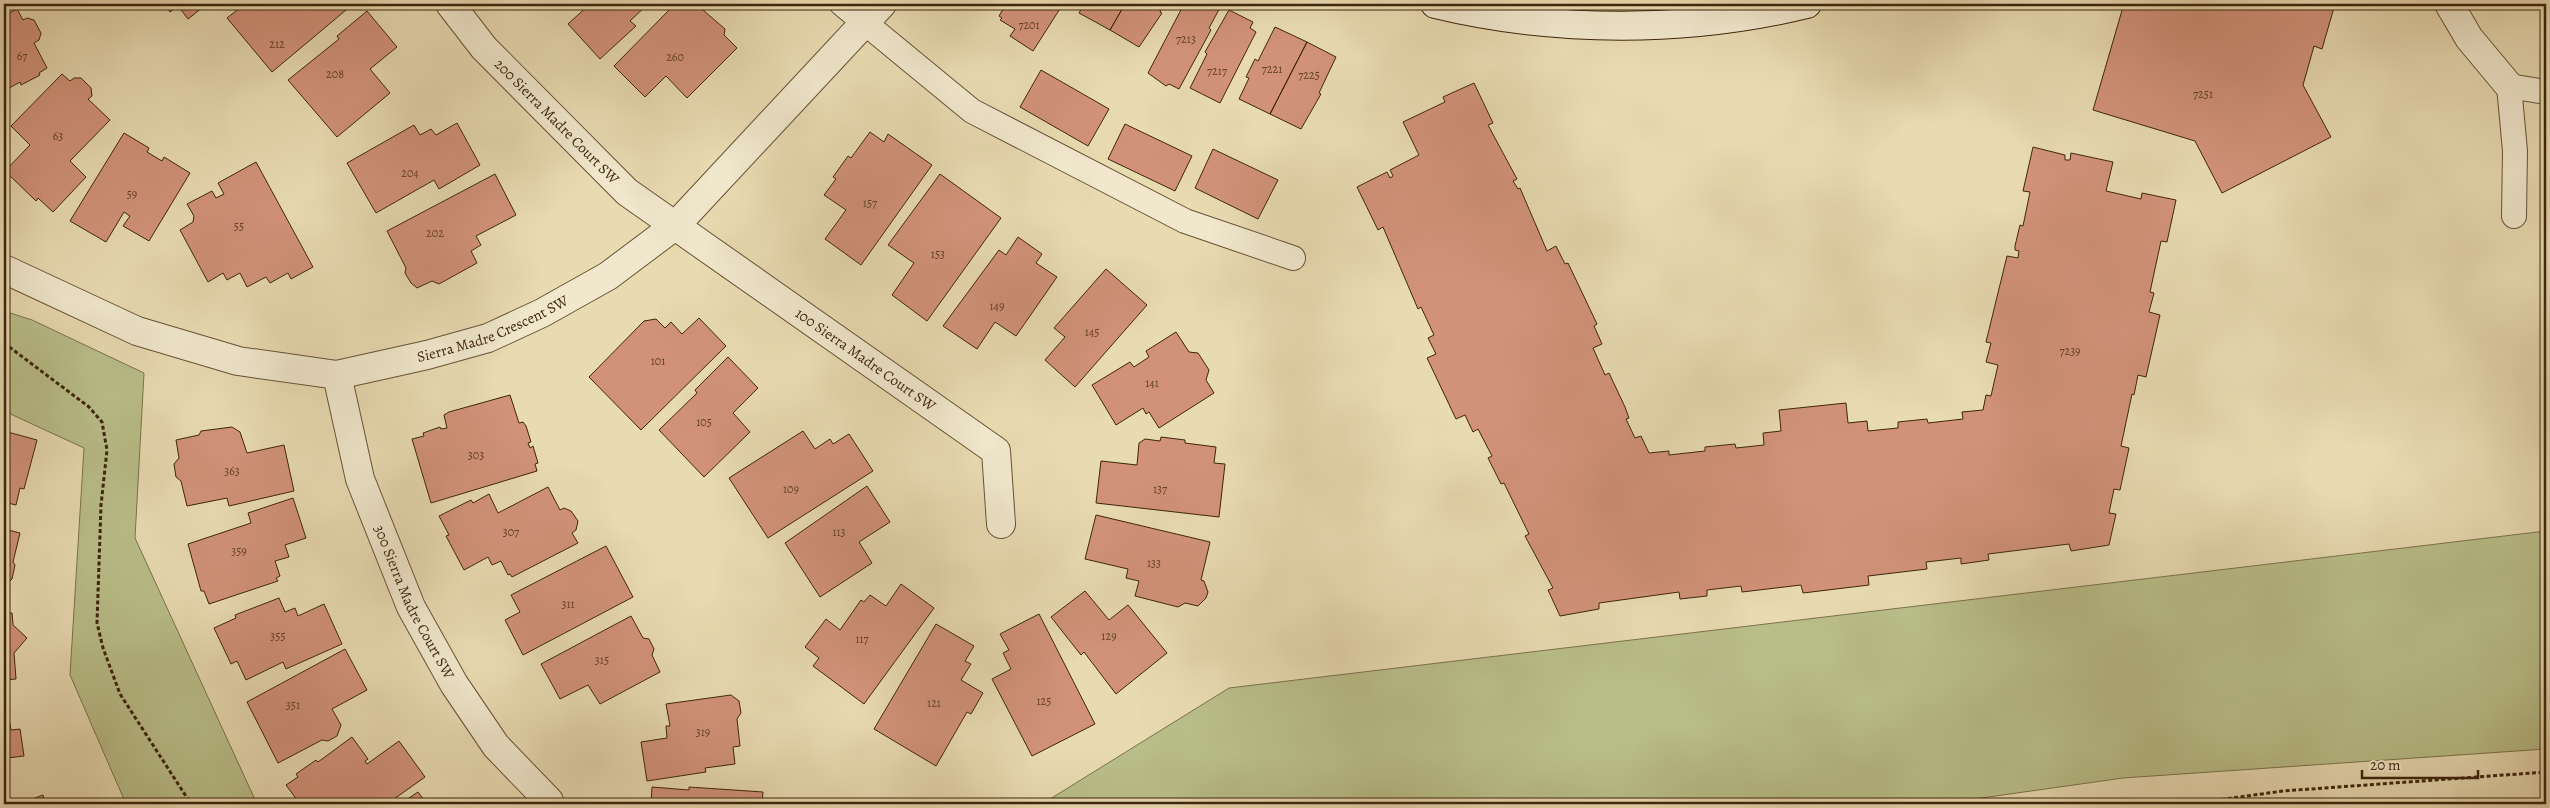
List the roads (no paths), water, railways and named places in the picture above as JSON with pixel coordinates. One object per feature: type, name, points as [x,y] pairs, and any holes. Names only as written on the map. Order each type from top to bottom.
[{"type":"street","name":"200 Sierra Madre Court SW","points":[[450,4],[484,48],[623,188],[676,224]]},
{"type":"street","name":"Sierra Madre Crescent SW","points":[[4,269],[136,331],[238,361],[337,374],[488,338],[542,314],[608,276],[676,224],[882,4]]},
{"type":"street","points":[[1435,4],[1519,18],[1573,24],[1637,26],[1714,20],[1807,4]]},
{"type":"street","points":[[2449,4],[2469,38],[2509,86]]},
{"type":"street","name":"100 Sierra Madre Court SW","points":[[676,224],[996,451],[1001,524]]},
{"type":"street","name":"300 Sierra Madre Court SW","points":[[337,374],[360,479],[411,607],[454,684],[496,746],[549,802]]},
{"type":"lane","points":[[842,4],[972,111],[1185,221],[1293,258]]},
{"type":"lane","points":[[2514,216],[2515,151],[2509,86],[2546,92]]}]
